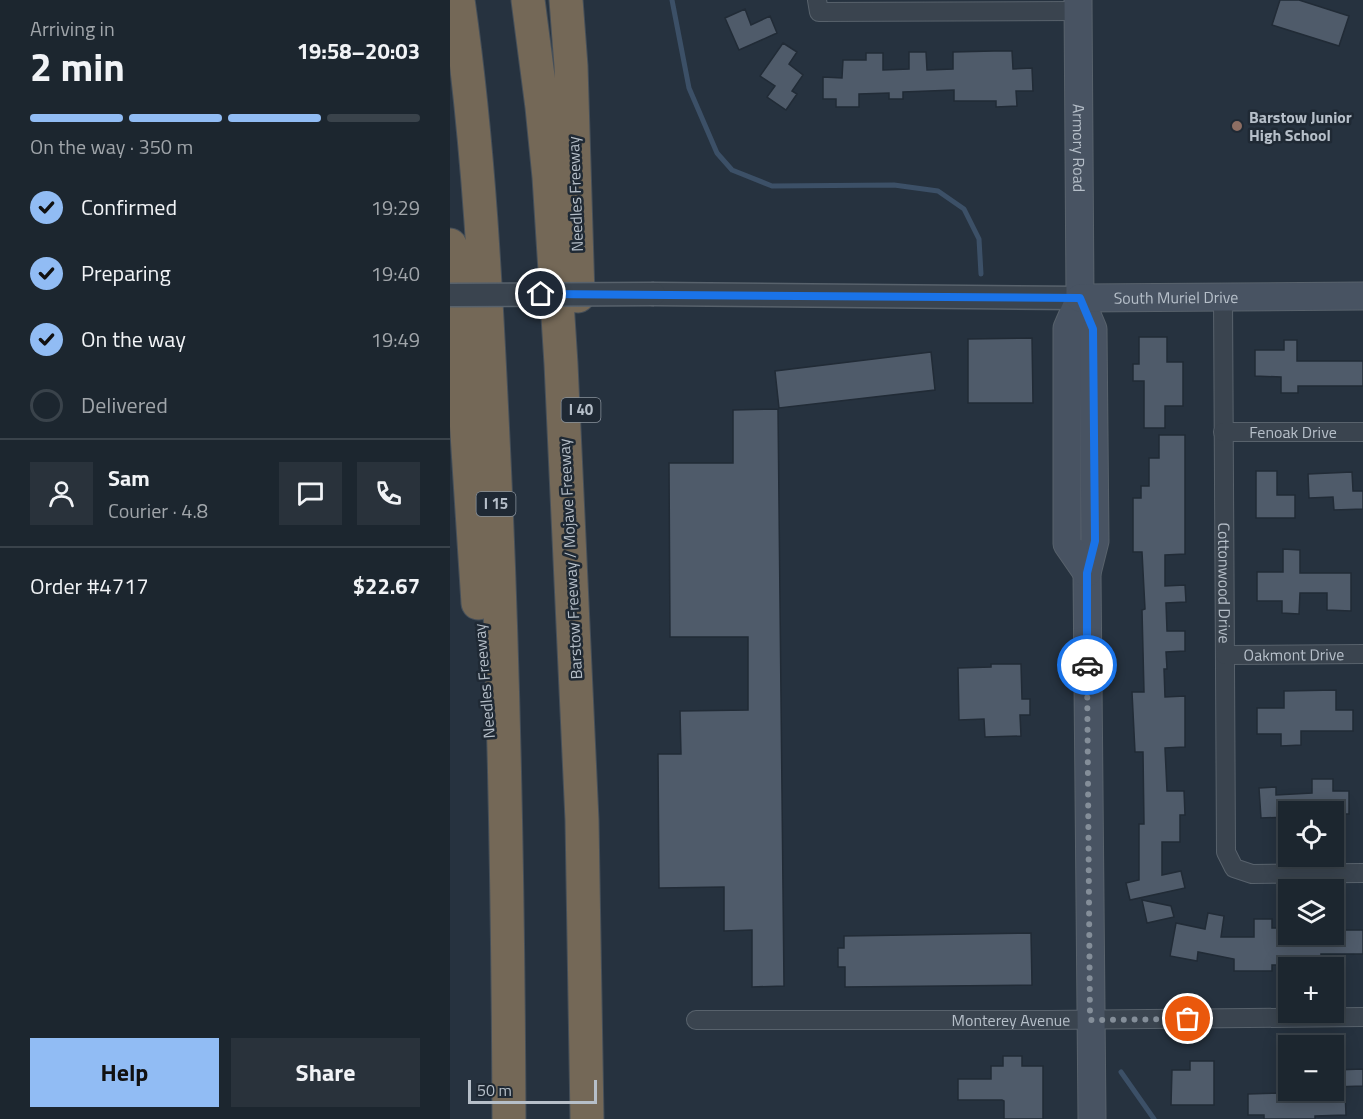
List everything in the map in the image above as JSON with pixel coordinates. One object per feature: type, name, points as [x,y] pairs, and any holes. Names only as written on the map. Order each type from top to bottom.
[{"type":"highway","name":"I 15","points":[[458,0],[476,148],[490,374],[505,765],[509,1119]]},
{"type":"highway","name":"Barstow Freeway / Mojave Freeway","points":[[528,0],[543,107],[562,376],[582,820],[587,1119]]},
{"type":"highway","name":"Needles Freeway","points":[[566,0],[576,204],[582,442],[582,820]]},
{"type":"highway","name":"Needles Freeway","points":[[450,245],[463,372],[479,626],[509,1009]]},
{"type":"main road","name":"Armory Road","points":[[1078,6],[1080,298],[1093,329],[1095,541],[1087,573],[1092,1119]]},
{"type":"main road","name":"South Muriel Drive","points":[[1080,298],[1363,296]]},
{"type":"street","points":[[818,6],[1078,6]]},
{"type":"street","name":"South Muriel Drive","points":[[450,295],[654,294],[1080,298]]},
{"type":"street","name":"Cottonwood Drive","points":[[1223,297],[1225,834],[1227,852],[1234,868],[1252,873],[1363,873]]},
{"type":"street","name":"Fenoak Drive","points":[[1223,432],[1363,432]]},
{"type":"street","name":"Oakmont Drive","points":[[1225,655],[1363,654]]},
{"type":"street","name":"Monterey Avenue","points":[[696,1020],[1363,1017]]},
{"type":"building","points":[[1280,0],[1299,0],[1349,16],[1339,46],[1272,25]]},
{"type":"building","points":[[745,9],[751,25],[770,16],[777,33],[739,50],[725,18]]},
{"type":"building","points":[[783,43],[797,52],[789,64],[803,75],[792,91],[797,94],[786,110],[767,97],[775,86],[760,76]]},
{"type":"building","points":[[1012,51],[1013,69],[1032,68],[1033,91],[1016,91],[1017,106],[996,107],[996,101],[954,101],[954,90],[903,92],[903,99],[889,99],[889,93],[859,94],[859,107],[836,107],[836,99],[823,99],[823,77],[842,78],[843,60],[866,60],[866,53],[883,53],[883,70],[909,69],[909,52],[926,52],[927,70],[953,69],[953,52]]},
{"type":"building","points":[[1139,337],[1167,337],[1167,362],[1183,362],[1183,406],[1165,406],[1165,428],[1144,428],[1144,381],[1133,381],[1133,364],[1139,364]]},
{"type":"building","points":[[1032,338],[1033,403],[968,403],[968,339]]},
{"type":"building","points":[[1284,340],[1297,340],[1297,361],[1363,361],[1363,386],[1298,386],[1298,393],[1281,393],[1281,377],[1255,376],[1255,350],[1284,350]]},
{"type":"building","points":[[931,352],[935,390],[779,408],[775,371]]},
{"type":"building","points":[[778,409],[784,986],[752,987],[752,930],[724,931],[724,887],[659,888],[658,754],[681,754],[680,711],[748,710],[748,637],[670,637],[669,463],[733,463],[733,410]]},
{"type":"building","points":[[1159,435],[1185,435],[1185,554],[1165,555],[1165,586],[1185,585],[1186,602],[1166,603],[1167,631],[1185,631],[1185,651],[1166,652],[1167,669],[1164,669],[1165,697],[1185,696],[1185,747],[1165,748],[1167,791],[1184,791],[1185,815],[1180,815],[1180,842],[1162,842],[1162,875],[1181,871],[1185,888],[1130,900],[1126,883],[1139,880],[1139,824],[1144,824],[1143,752],[1135,752],[1132,692],[1144,692],[1142,610],[1145,609],[1142,552],[1133,552],[1133,498],[1141,498],[1141,486],[1149,486],[1149,458],[1159,458]]},
{"type":"building","points":[[1256,471],[1277,471],[1277,495],[1295,495],[1295,518],[1256,518]]},
{"type":"building","points":[[1352,472],[1353,491],[1363,491],[1363,509],[1334,510],[1333,497],[1309,498],[1308,474]]},
{"type":"building","points":[[1283,549],[1300,550],[1300,573],[1351,573],[1351,611],[1327,610],[1327,593],[1300,593],[1299,614],[1282,613],[1282,601],[1257,601],[1257,572],[1283,572]]},
{"type":"building","points":[[991,664],[1021,664],[1022,699],[1030,699],[1030,715],[1020,715],[1021,736],[985,737],[984,719],[959,720],[958,668],[991,667]]},
{"type":"building","points":[[1336,690],[1336,710],[1353,710],[1353,731],[1301,731],[1301,745],[1281,746],[1281,734],[1257,734],[1257,708],[1284,708],[1284,691]]},
{"type":"building","points":[[1312,779],[1333,779],[1333,791],[1349,791],[1349,814],[1344,814],[1344,801],[1278,801],[1278,817],[1261,818],[1259,788],[1276,787],[1276,795],[1312,793]]},
{"type":"building","points":[[1142,900],[1171,906],[1174,917],[1147,923]]},
{"type":"building","points":[[1208,913],[1224,916],[1221,937],[1254,937],[1254,919],[1272,919],[1272,928],[1278,928],[1278,945],[1344,945],[1344,930],[1363,930],[1363,954],[1278,957],[1278,965],[1272,965],[1272,971],[1234,971],[1234,959],[1198,952],[1197,961],[1170,956],[1176,923],[1205,929]]},
{"type":"building","points":[[1031,933],[1032,985],[845,987],[845,967],[838,967],[838,948],[844,948],[844,936]]},
{"type":"building","points":[[1003,1056],[1022,1056],[1022,1066],[1043,1066],[1043,1119],[1004,1119],[1004,1101],[1002,1100],[958,1100],[958,1079],[991,1079],[991,1066],[1003,1066]]},
{"type":"building","points":[[1190,1061],[1214,1061],[1214,1105],[1171,1105],[1172,1070],[1190,1070]]},
{"type":"building","points":[[1363,1069],[1363,1086],[1344,1087],[1344,1070]]},
{"type":"building","points":[[1345,1090],[1346,1115],[1315,1116],[1315,1119],[1264,1119],[1264,1115],[1248,1115],[1248,1094],[1278,1093],[1278,1101],[1344,1101]]},
{"type":"waterway","points":[[672,0],[689,88],[717,153],[732,170],[772,186],[894,185],[938,191],[964,209],[979,239],[981,274]]},
{"type":"waterway","points":[[1121,1072],[1154,1119]]},
{"type":"way so far","points":[[1087,665],[1090,1020],[1188,1019]]},
{"type":"place","name":"Barstow Junior High School","points":[[1237,126]]},
{"type":"route","points":[[541,294],[1080,298],[1093,329],[1095,541],[1087,573],[1087,665]]}]
